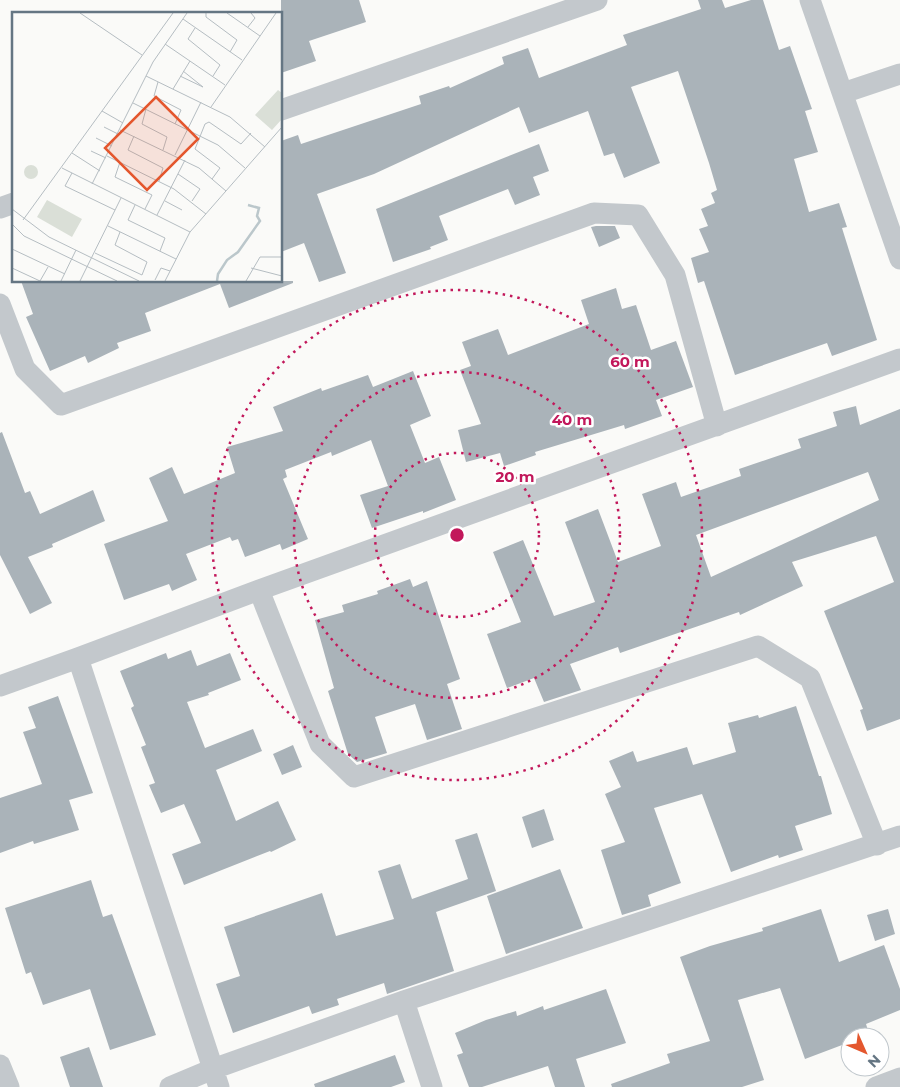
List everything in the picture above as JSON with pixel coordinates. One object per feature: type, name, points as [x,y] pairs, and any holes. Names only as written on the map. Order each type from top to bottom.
[{"type":"street","points":[[810,0],[900,259]]},
{"type":"street","points":[[282,110],[590,1]]},
{"type":"street","points":[[843,93],[900,74]]},
{"type":"street","points":[[0,208],[12,204]]},
{"type":"street","points":[[0,304],[25,369],[61,405],[594,214],[638,215],[674,275],[717,426]]},
{"type":"street","points":[[0,686],[259,590],[900,359]]},
{"type":"street","points":[[259,590],[320,744],[354,777],[758,646],[810,678],[877,845]]},
{"type":"street","points":[[78,658],[216,1078]]},
{"type":"street","points":[[170,1087],[216,1078],[404,1001],[900,836]]},
{"type":"street","points":[[404,1001],[432,1087]]},
{"type":"street","points":[[0,1065],[9,1087]]},
{"type":"street","points":[[876,1087],[900,1078]]},
{"type":"building","points":[[281,0],[359,0],[366,22],[309,41],[316,61],[282,73]]},
{"type":"building","points":[[698,0],[722,0],[725,8],[751,0],[763,0],[779,50],[790,46],[812,109],[805,111],[818,152],[794,159],[809,212],[839,203],[847,227],[842,228],[877,340],[832,356],[827,343],[735,375],[704,281],[698,283],[691,258],[709,252],[699,229],[708,226],[701,209],[715,203],[711,193],[717,190],[678,71],[631,87],[660,163],[624,178],[614,153],[604,156],[588,111],[529,133],[519,107],[374,174],[317,194],[346,273],[319,282],[304,243],[282,252],[282,141],[298,135],[301,144],[421,104],[419,96],[449,86],[450,88],[504,64],[502,57],[528,48],[539,78],[627,45],[623,35],[701,9]]},
{"type":"building","points":[[539,144],[549,171],[533,177],[540,195],[515,205],[508,189],[439,216],[448,240],[430,247],[431,249],[393,262],[376,209]]},
{"type":"building","points":[[615,226],[620,238],[599,247],[591,227]]},
{"type":"building","points":[[293,281],[293,283],[229,308],[220,284],[145,313],[151,331],[117,343],[119,348],[88,363],[85,356],[50,371],[26,317],[33,314],[21,282]]},
{"type":"building","points":[[616,288],[622,309],[636,305],[651,350],[676,341],[693,387],[656,400],[662,416],[625,429],[624,425],[535,452],[536,455],[504,466],[500,453],[466,462],[458,430],[481,424],[460,370],[471,366],[462,342],[498,329],[508,355],[589,324],[581,300]]},
{"type":"building","points":[[413,371],[431,416],[410,425],[425,463],[439,457],[456,500],[423,513],[423,511],[372,528],[360,495],[388,486],[371,440],[332,456],[331,452],[285,470],[287,477],[283,479],[308,539],[282,550],[280,544],[245,557],[238,539],[232,541],[230,537],[186,554],[197,580],[172,591],[169,584],[124,600],[104,544],[168,521],[149,478],[172,467],[184,494],[235,473],[227,447],[283,431],[273,407],[321,388],[322,391],[368,375],[373,387]]},
{"type":"building","points":[[856,406],[860,425],[900,409],[900,719],[867,731],[860,710],[863,709],[824,611],[894,582],[876,536],[792,562],[803,586],[740,615],[739,612],[620,653],[618,647],[570,664],[581,690],[544,702],[534,678],[507,688],[487,634],[521,622],[493,552],[523,540],[554,616],[595,602],[565,522],[598,509],[618,562],[661,546],[642,494],[676,482],[681,497],[741,476],[739,469],[801,448],[798,439],[837,426],[833,412]],"holes":[[[868,472],[879,500],[711,577],[696,535]]]},
{"type":"building","points":[[2,432],[25,493],[30,491],[40,514],[93,490],[105,521],[52,544],[53,547],[28,557],[52,603],[30,614],[0,555],[0,433]]},
{"type":"building","points":[[410,579],[413,587],[427,581],[460,679],[447,684],[462,729],[427,740],[415,704],[375,717],[387,753],[357,762],[348,754],[328,691],[334,688],[315,620],[344,612],[342,605],[378,594],[377,591]]},
{"type":"building","points":[[191,650],[197,666],[230,653],[241,680],[208,693],[209,695],[187,702],[205,748],[253,729],[262,751],[216,770],[236,821],[278,801],[296,840],[271,852],[184,885],[172,854],[201,843],[184,804],[161,813],[149,785],[155,783],[141,747],[146,745],[131,708],[134,706],[120,671],[166,653],[168,659]]},
{"type":"building","points":[[58,696],[93,793],[69,800],[79,830],[34,844],[33,841],[0,853],[0,798],[42,784],[23,732],[36,728],[28,707]]},
{"type":"building","points":[[796,706],[819,776],[821,776],[832,814],[795,826],[803,850],[779,858],[778,855],[731,872],[702,794],[654,808],[681,883],[648,895],[651,906],[622,915],[601,850],[625,842],[605,794],[621,787],[609,761],[633,751],[637,762],[687,747],[693,765],[736,752],[728,723],[758,715],[759,718]]},
{"type":"building","points":[[293,745],[302,767],[282,775],[273,754]]},
{"type":"building","points":[[544,809],[554,840],[532,848],[522,817]]},
{"type":"building","points":[[477,833],[496,891],[436,912],[454,971],[387,994],[384,983],[337,999],[339,1005],[312,1014],[309,1006],[233,1033],[216,984],[240,976],[224,927],[322,893],[336,936],[394,919],[378,871],[400,864],[412,899],[468,879],[455,840]]},
{"type":"building","points":[[560,869],[583,928],[506,954],[487,896]]},
{"type":"building","points":[[91,880],[103,917],[112,914],[156,1035],[110,1050],[90,989],[43,1005],[31,972],[26,974],[5,908]]},
{"type":"building","points":[[821,909],[839,962],[884,945],[900,989],[900,1010],[866,1024],[867,1027],[840,1027],[840,1046],[805,1059],[780,988],[738,1000],[764,1080],[742,1087],[612,1087],[611,1084],[670,1063],[667,1054],[710,1041],[680,957],[710,946],[763,931],[762,928]]},
{"type":"building","points":[[888,909],[895,934],[875,941],[867,915]]},
{"type":"building","points":[[606,989],[626,1043],[576,1059],[585,1087],[555,1087],[548,1066],[482,1087],[469,1087],[457,1055],[463,1053],[455,1033],[486,1020],[516,1011],[517,1016],[543,1006],[544,1010]]},
{"type":"building","points":[[89,1047],[103,1087],[70,1087],[60,1057]]},
{"type":"building","points":[[395,1055],[405,1082],[391,1087],[315,1087],[314,1084]]}]
